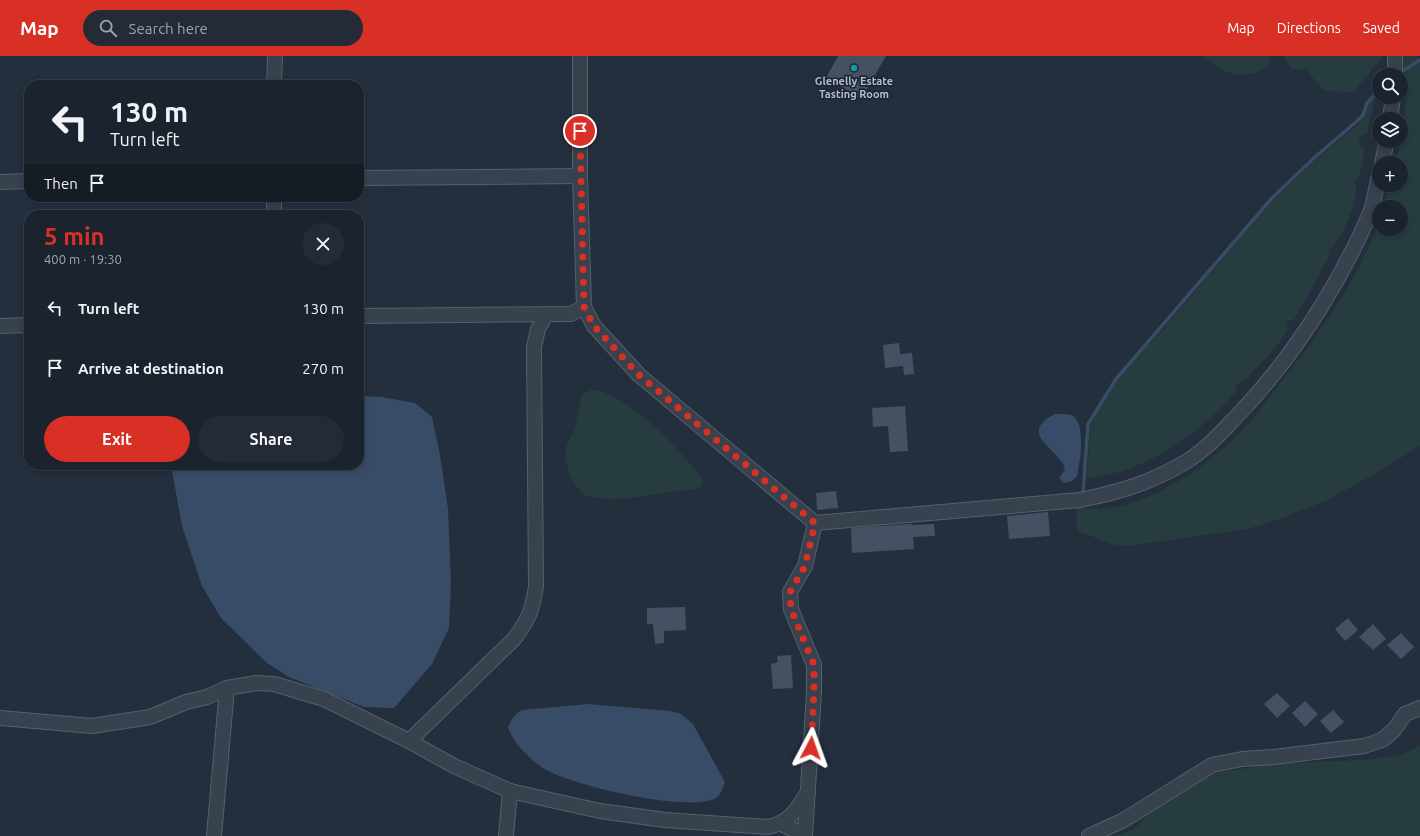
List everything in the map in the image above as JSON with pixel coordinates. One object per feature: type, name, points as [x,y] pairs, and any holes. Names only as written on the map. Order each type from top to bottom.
[{"type":"street","points":[[274,80],[275,56]]},
{"type":"street","points":[[580,56],[580,176],[584,307],[594,326],[639,375],[815,523],[1080,500],[1116,492],[1155,479],[1189,460],[1215,438],[1256,396],[1288,357],[1320,310],[1350,255],[1371,210],[1375,192]]},
{"type":"street","points":[[1395,56],[1395,68]]},
{"type":"street","points":[[364,178],[580,176]]},
{"type":"street","points":[[0,182],[24,181]]},
{"type":"street","points":[[364,316],[571,314],[584,307]]},
{"type":"street","points":[[409,742],[514,639],[527,621],[533,606],[536,587],[534,347],[538,329],[546,315]]},
{"type":"street","points":[[0,326],[24,325]]},
{"type":"street","points":[[781,824],[805,836],[814,692],[814,665],[791,609],[790,592],[805,566],[815,523]]},
{"type":"street","points":[[0,718],[92,726],[150,717],[186,702],[207,697],[227,688],[257,683],[274,684],[324,699],[454,766],[510,791],[600,811],[665,820],[768,827],[781,824],[791,816],[808,792]]},
{"type":"street","points":[[214,836],[227,688]]},
{"type":"street","points":[[1089,836],[1124,820],[1212,765],[1242,759],[1274,757],[1364,746],[1382,740],[1394,730],[1405,714],[1420,708]]},
{"type":"street","points":[[506,836],[510,791]]},
{"type":"green space","points":[[1203,56],[1269,56],[1270,64],[1259,72],[1239,75],[1221,69]]},
{"type":"green space","points":[[1283,56],[1383,56],[1353,92],[1325,91],[1315,81],[1307,69],[1292,69]]},
{"type":"green space","points":[[1401,56],[1417,56],[1420,60],[1420,446],[1373,475],[1323,502],[1274,521],[1247,529],[1135,545],[1115,545],[1080,532],[1077,528],[1077,506],[1096,510],[1125,505],[1141,500],[1171,486],[1225,447],[1248,425],[1307,349],[1347,289],[1374,236],[1408,236],[1408,200],[1386,200],[1387,192],[1408,192],[1408,156],[1397,156],[1399,148],[1408,148],[1408,112],[1405,112],[1406,104],[1408,104],[1408,68],[1401,68]]},
{"type":"green space","points":[[1372,99],[1372,104],[1373,104],[1367,134],[1364,134],[1358,140],[1360,146],[1365,148],[1359,177],[1355,181],[1356,194],[1349,217],[1338,240],[1329,251],[1329,257],[1295,318],[1293,321],[1288,320],[1286,323],[1288,329],[1276,347],[1244,381],[1236,385],[1237,390],[1222,406],[1189,436],[1151,459],[1130,468],[1109,475],[1087,479],[1090,425],[1111,389],[1132,361],[1162,330],[1270,203],[1309,165],[1359,124]]},
{"type":"green space","points":[[590,390],[604,393],[620,400],[652,424],[681,453],[702,478],[703,483],[700,488],[621,499],[603,499],[584,495],[574,484],[570,475],[566,462],[566,447],[575,428],[581,396]]},
{"type":"green space","points":[[1420,745],[1420,836],[1115,836],[1134,829],[1143,820],[1150,809],[1182,789],[1215,773],[1281,763],[1367,760],[1404,754]]},
{"type":"water","points":[[364,396],[381,397],[415,403],[432,417],[440,455],[448,509],[451,584],[449,628],[432,664],[394,708],[364,707],[289,677],[267,663],[221,618],[202,586],[182,526],[172,470],[364,470]]},
{"type":"water","points":[[1055,414],[1071,415],[1076,419],[1081,434],[1081,453],[1077,476],[1072,481],[1064,483],[1059,478],[1065,470],[1062,463],[1044,442],[1040,436],[1039,429],[1044,422]]},
{"type":"water","points":[[588,704],[671,711],[681,714],[693,724],[725,782],[720,794],[714,799],[700,802],[679,802],[626,794],[574,781],[554,773],[535,762],[513,738],[508,727],[515,715],[522,710]]},
{"type":"building","points":[[838,56],[886,56],[861,99],[826,78]]},
{"type":"building","points":[[899,343],[900,354],[912,353],[914,374],[904,375],[903,366],[885,368],[883,345]]},
{"type":"building","points":[[905,406],[908,451],[890,452],[888,426],[873,427],[872,408]]},
{"type":"building","points":[[836,491],[838,508],[817,510],[816,493]]},
{"type":"building","points":[[1048,512],[1050,536],[1009,539],[1007,516]]},
{"type":"building","points":[[934,524],[935,536],[913,537],[914,549],[852,553],[851,528]]},
{"type":"building","points":[[685,607],[686,630],[664,631],[664,643],[655,644],[653,624],[647,624],[647,608]]},
{"type":"building","points":[[1348,618],[1358,630],[1345,641],[1335,629]]},
{"type":"building","points":[[1373,624],[1386,639],[1373,650],[1359,637]]},
{"type":"building","points":[[1401,633],[1414,647],[1401,659],[1387,645]]},
{"type":"building","points":[[791,655],[793,688],[773,689],[771,664],[778,662],[777,656]]},
{"type":"building","points":[[1277,693],[1290,706],[1277,718],[1264,704]]},
{"type":"building","points":[[1305,701],[1318,714],[1305,727],[1292,713]]},
{"type":"building","points":[[1333,710],[1344,722],[1331,733],[1320,721]]},
{"type":"waterway","points":[[1407,68],[1420,60]]},
{"type":"waterway","points":[[1083,493],[1088,424],[1116,379],[1272,198],[1315,157],[1363,115],[1367,103],[1372,98]]},
{"type":"place","name":"Glenelly Estate Tasting Room","points":[[854,68]]},
{"type":"route","points":[[580,131],[584,307],[594,326],[615,351],[639,375],[815,523],[805,566],[790,592],[791,609],[800,627],[814,665],[811,748]]}]
